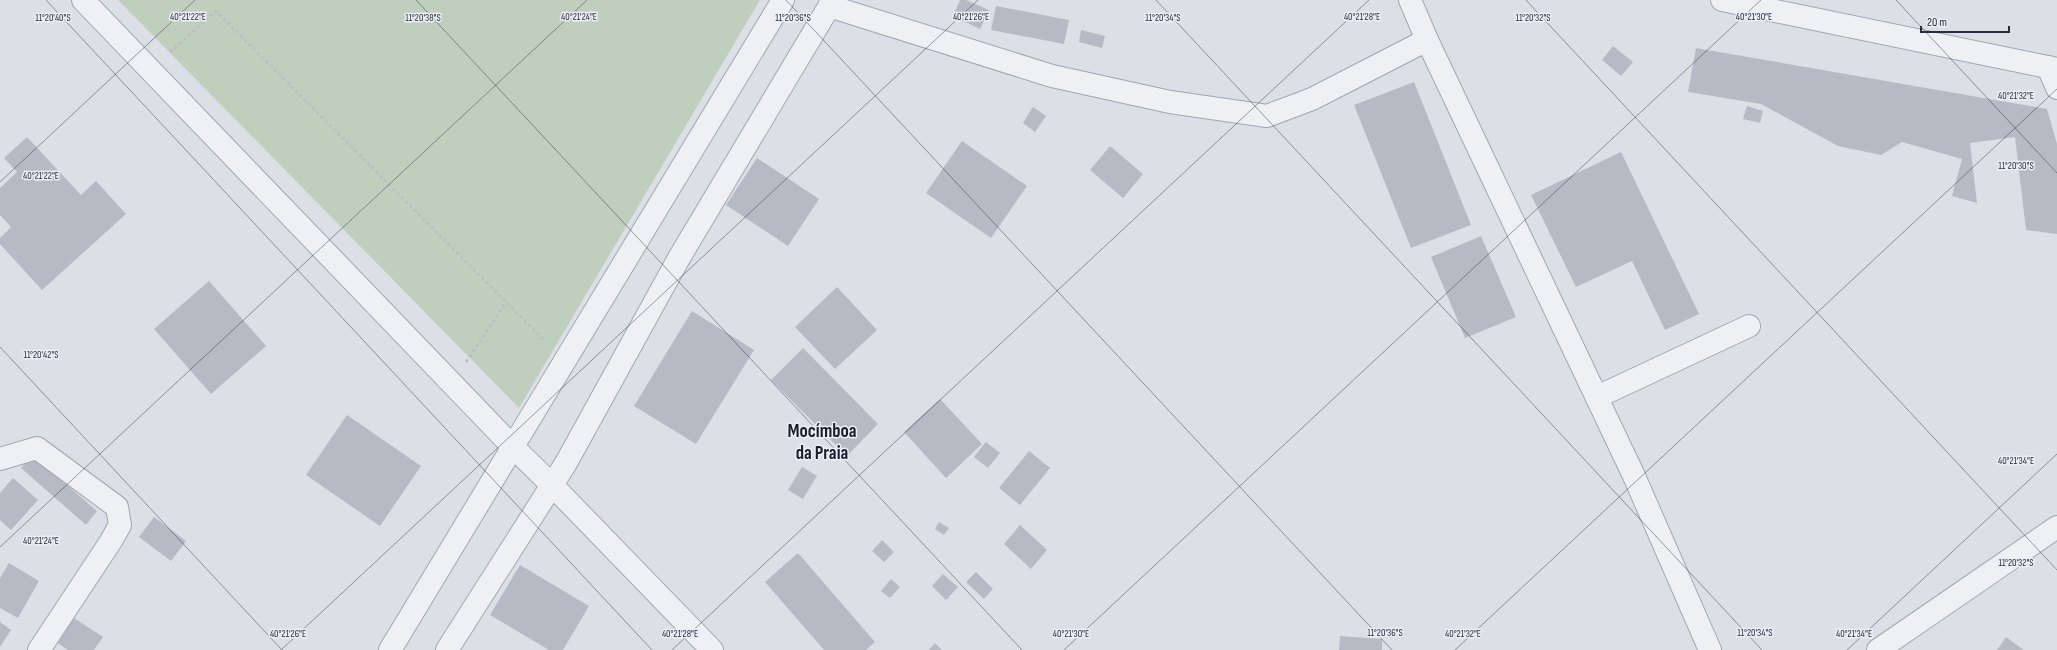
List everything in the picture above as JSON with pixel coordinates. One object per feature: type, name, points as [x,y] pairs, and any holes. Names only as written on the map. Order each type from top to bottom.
[{"type":"street","points":[[83,0],[452,384],[712,650]]},
{"type":"street","points":[[390,650],[783,0]]},
{"type":"street","points":[[1410,0],[1427,40],[1634,476],[1710,650]]},
{"type":"street","points":[[1722,0],[2053,68],[2057,88]]},
{"type":"street","points":[[447,650],[566,463],[679,258],[831,3],[1052,76],[1170,102],[1267,116],[1312,99],[1427,40]]},
{"type":"street","points":[[1597,397],[1749,326]]},
{"type":"street","points":[[0,459],[37,448],[117,507],[120,525],[39,650]]},
{"type":"street","points":[[1878,650],[2057,528]]},
{"type":"path","points":[[150,70],[216,11],[565,362]]},
{"type":"path","points":[[452,384],[506,302]]},
{"type":"green space","points":[[118,0],[760,0],[519,408]]},
{"type":"building","points":[[960,0],[966,0],[989,10],[980,29],[953,16]]},
{"type":"building","points":[[996,6],[1069,20],[1064,44],[991,30]]},
{"type":"building","points":[[1081,30],[1105,36],[1102,48],[1079,42]]},
{"type":"building","points":[[1613,46],[1633,62],[1621,76],[1602,60]]},
{"type":"building","points":[[1696,48],[2047,109],[2057,144],[2057,234],[2026,230],[2015,137],[1970,143],[1977,203],[1952,196],[1962,159],[1902,142],[1881,155],[1838,146],[1761,104],[1688,92]]},
{"type":"building","points":[[1414,82],[1471,225],[1411,248],[1354,105]]},
{"type":"building","points":[[1747,106],[1763,111],[1760,123],[1743,119]]},
{"type":"building","points":[[1033,107],[1046,116],[1035,132],[1023,123]]},
{"type":"building","points":[[27,137],[81,195],[96,181],[126,214],[42,290],[0,244],[0,238],[11,227],[0,215],[0,188],[17,172],[4,158]]},
{"type":"building","points":[[962,141],[1027,186],[991,238],[926,193]]},
{"type":"building","points":[[1110,146],[1143,174],[1123,198],[1090,170]]},
{"type":"building","points":[[1621,152],[1699,314],[1665,330],[1632,261],[1576,287],[1531,195]]},
{"type":"building","points":[[757,158],[819,199],[788,246],[726,205]]},
{"type":"building","points":[[1481,236],[1516,317],[1465,338],[1431,257]]},
{"type":"building","points":[[209,281],[266,346],[211,394],[154,329]]},
{"type":"building","points":[[837,287],[877,330],[835,369],[795,327]]},
{"type":"building","points":[[692,311],[754,350],[696,444],[634,406]]},
{"type":"building","points":[[803,348],[878,424],[847,456],[771,380]]},
{"type":"building","points":[[940,399],[982,444],[946,478],[904,432]]},
{"type":"building","points":[[347,415],[421,466],[380,526],[306,475]]},
{"type":"building","points":[[986,442],[1000,453],[988,468],[974,457]]},
{"type":"building","points":[[1029,451],[1050,468],[1020,505],[999,488]]},
{"type":"building","points":[[32,455],[97,511],[86,525],[21,468]]},
{"type":"building","points":[[802,467],[817,476],[803,499],[788,490]]},
{"type":"building","points":[[13,478],[38,500],[11,530],[0,520],[0,493]]},
{"type":"building","points":[[154,517],[186,541],[171,561],[139,537]]},
{"type":"building","points":[[939,522],[949,528],[944,535],[935,529]]},
{"type":"building","points":[[1020,525],[1047,550],[1031,569],[1004,544]]},
{"type":"building","points":[[882,540],[894,552],[884,562],[872,551]]},
{"type":"building","points":[[798,553],[875,642],[866,650],[824,650],[765,582]]},
{"type":"building","points":[[9,563],[39,581],[18,618],[0,608],[0,578]]},
{"type":"building","points":[[520,565],[589,606],[563,650],[549,650],[490,615]]},
{"type":"building","points":[[976,572],[993,589],[984,599],[966,582]]},
{"type":"building","points":[[943,574],[958,587],[946,600],[932,586]]},
{"type":"building","points":[[891,579],[900,587],[890,598],[881,591]]},
{"type":"building","points":[[74,618],[103,637],[94,650],[68,650],[58,643]]},
{"type":"building","points":[[0,622],[11,630],[0,647]]},
{"type":"building","points":[[1340,636],[1382,639],[1382,650],[1339,650]]},
{"type":"building","points":[[2006,637],[2024,650],[1997,650]]},
{"type":"building","points":[[935,643],[942,650],[929,650]]},
{"type":"district","name":"Mocímboa da Praia","points":[[822,441]]}]
